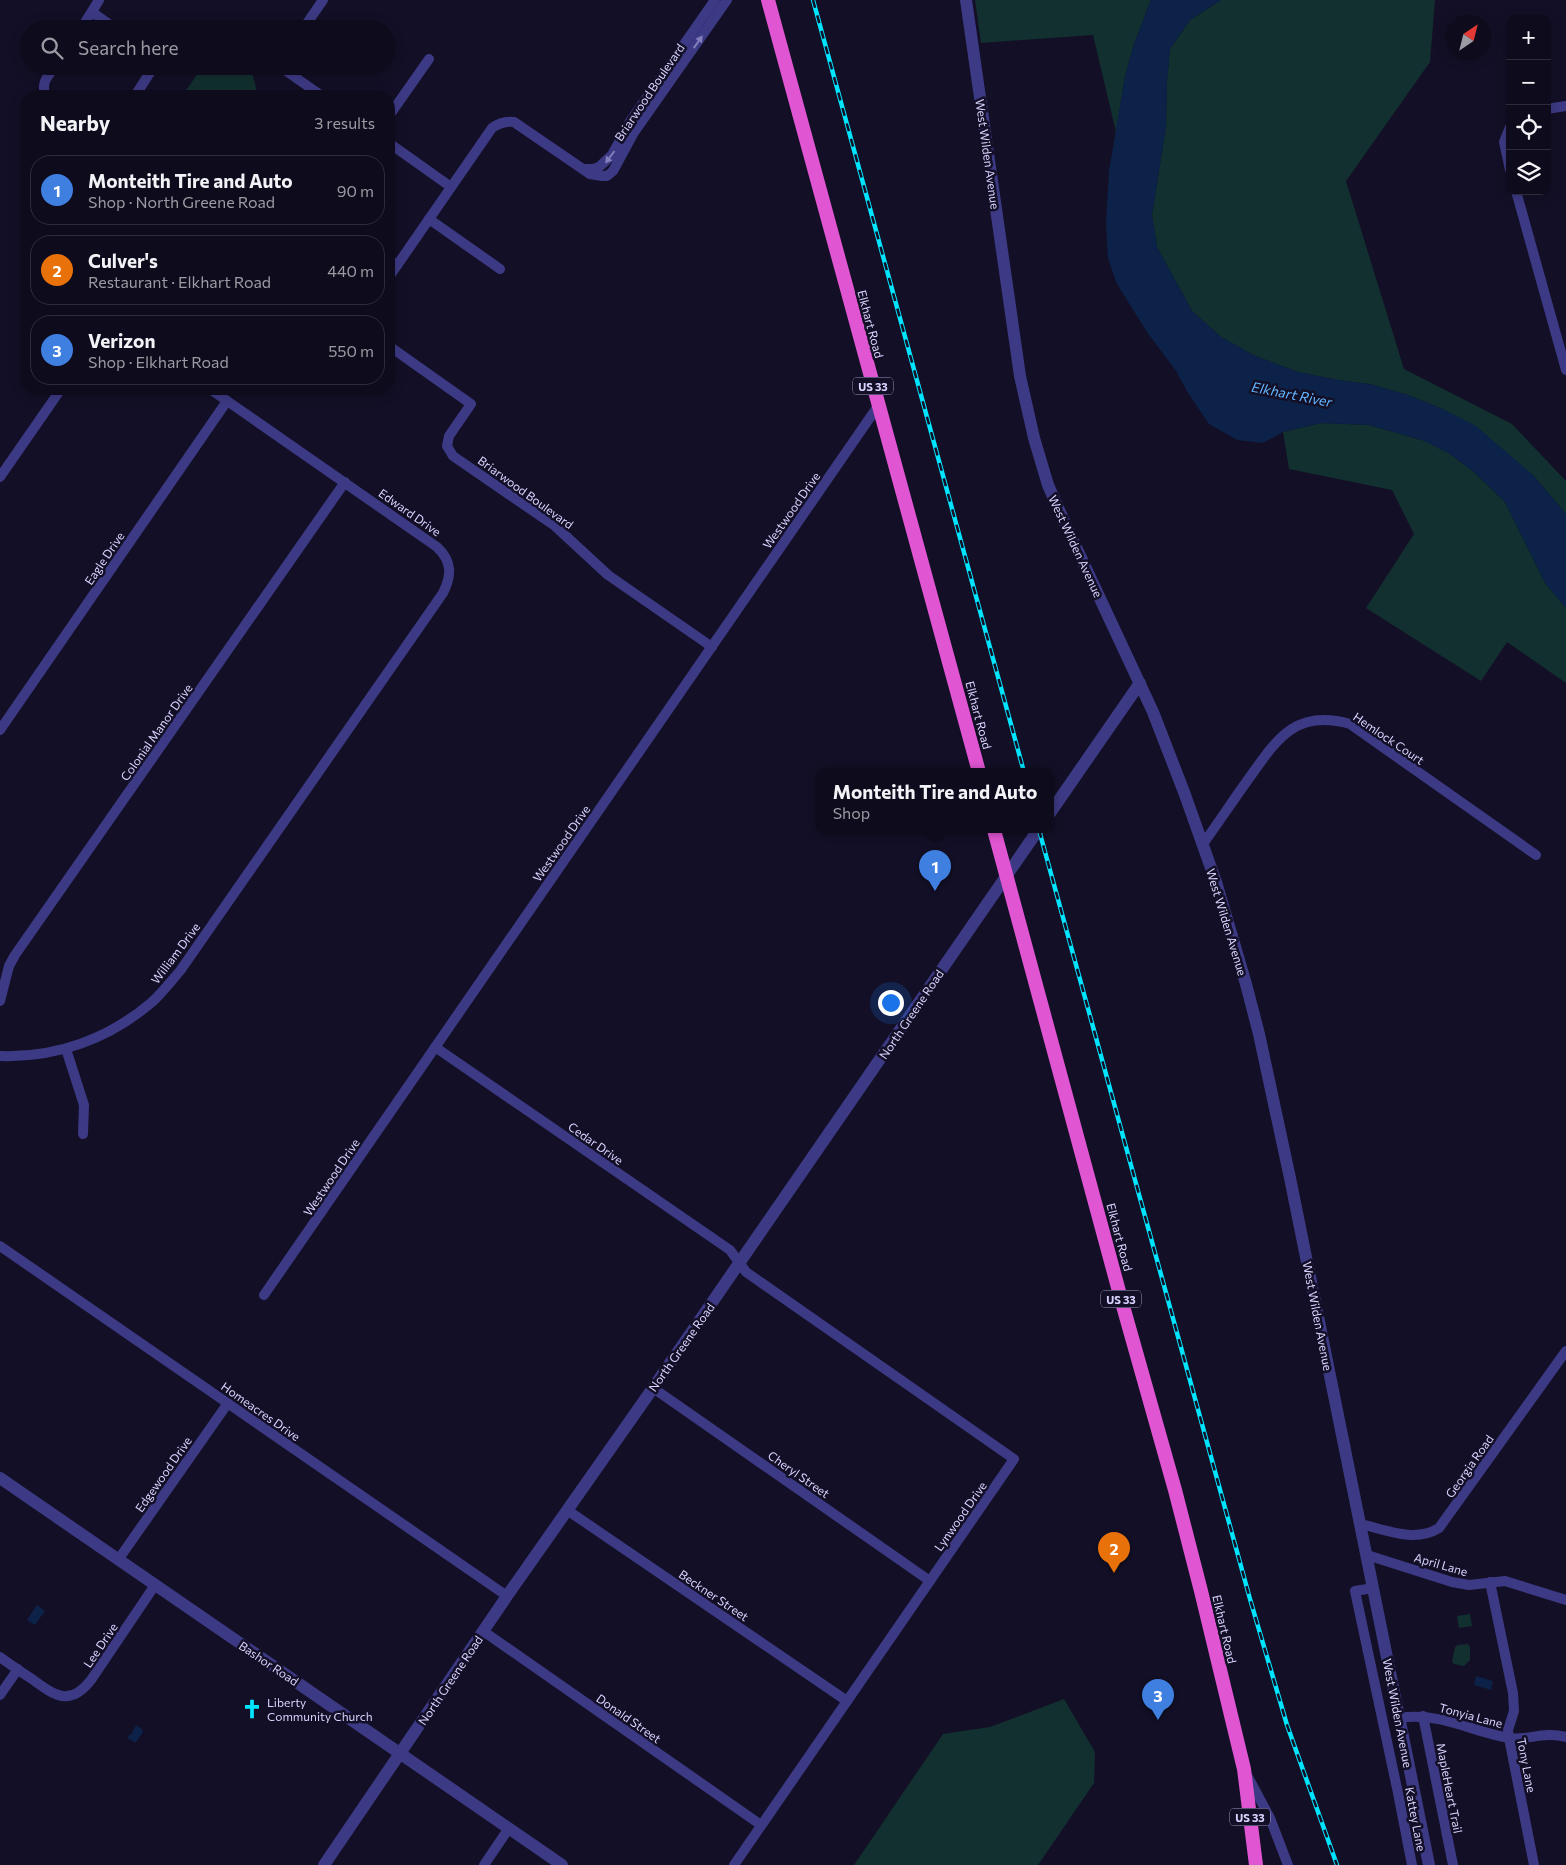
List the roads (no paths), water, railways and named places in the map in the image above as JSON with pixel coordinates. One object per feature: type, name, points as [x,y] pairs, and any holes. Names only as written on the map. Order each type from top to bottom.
[{"type":"highway","name":"Elkhart Road","points":[[768,0],[978,768]]},
{"type":"highway","name":"Elkhart Road","points":[[995,833],[1175,1490],[1244,1769]]},
{"type":"highway","name":"US 33","points":[[1244,1769],[1256,1865]]},
{"type":"street","points":[[87,20],[99,0]]},
{"type":"street","points":[[309,20],[323,0]]},
{"type":"street","name":"Briarwood Boulevard","points":[[582,169],[599,167],[612,155],[628,125],[715,0]]},
{"type":"street","name":"Briarwood Boulevard","points":[[395,261],[429,219],[492,128],[498,124],[508,121],[514,122],[582,169],[596,176],[606,176],[613,170],[633,134],[727,0]]},
{"type":"street","name":"West Wilden Avenue","points":[[966,0],[1020,376],[1034,438],[1048,485],[1153,712],[1203,844],[1231,931],[1259,1034],[1290,1178],[1429,1865]]},
{"type":"street","points":[[92,12],[103,20]]},
{"type":"street","points":[[395,107],[429,59]]},
{"type":"street","points":[[44,90],[44,84],[50,75]]},
{"type":"street","points":[[139,90],[148,75]]},
{"type":"street","points":[[292,75],[313,90]]},
{"type":"street","points":[[1551,108],[1566,106]]},
{"type":"street","points":[[1506,136],[1504,142],[1506,151]]},
{"type":"street","points":[[395,147],[451,186]]},
{"type":"street","points":[[1517,195],[1566,370]]},
{"type":"street","points":[[429,219],[500,269]]},
{"type":"street","name":"Briarwood Boulevard","points":[[395,350],[471,404],[449,436],[448,446],[453,456],[556,526],[608,575],[712,647]]},
{"type":"street","points":[[0,477],[57,395]]},
{"type":"street","name":"Edward Drive","points":[[219,395],[437,547],[447,559],[450,571],[443,593],[311,782]]},
{"type":"street","name":"Eagle Drive","points":[[0,730],[227,400]]},
{"type":"street","name":"Westwood Drive","points":[[264,1295],[878,406]]},
{"type":"street","name":"Colonial Manor Drive","points":[[0,1001],[7,972],[15,955],[345,482]]},
{"type":"street","points":[[1054,807],[1140,683]]},
{"type":"street","name":"Hemlock Court","points":[[1203,844],[1281,736],[1301,724],[1324,719],[1350,724],[1536,855]]},
{"type":"street","name":"William Drive","points":[[0,1056],[29,1056],[66,1049],[92,1041],[116,1029],[153,1002],[180,971],[311,782]]},
{"type":"street","name":"North Greene Road","points":[[324,1865],[507,1596],[653,1388],[1036,833]]},
{"type":"street","name":"Cedar Drive","points":[[435,1047],[730,1250],[739,1263]]},
{"type":"street","points":[[66,1049],[84,1105],[82,1134]]},
{"type":"street","name":"Homeacres Drive","points":[[0,1246],[507,1596]]},
{"type":"street","name":"Lynwood Drive","points":[[734,1865],[1014,1459],[746,1272],[739,1263]]},
{"type":"street","name":"Georgia Road","points":[[1360,1524],[1410,1536],[1428,1534],[1439,1528],[1566,1351]]},
{"type":"street","name":"Cheryl Street","points":[[653,1388],[930,1582]]},
{"type":"street","name":"Edgewood Drive","points":[[118,1560],[228,1403]]},
{"type":"street","name":"Bashor Road","points":[[0,1478],[562,1865]]},
{"type":"street","name":"Beckner Street","points":[[567,1510],[847,1701]]},
{"type":"street","name":"April Lane","points":[[1367,1555],[1452,1582],[1469,1585],[1505,1581],[1566,1600]]},
{"type":"street","name":"Tony Lane","points":[[1490,1582],[1514,1693],[1514,1710],[1508,1730],[1508,1738],[1534,1865]]},
{"type":"street","name":"Lee Drive","points":[[18,1669],[51,1693],[68,1696],[80,1692],[88,1684],[155,1585]]},
{"type":"street","name":"Kattey Lane","points":[[1373,1588],[1355,1591],[1393,1766],[1412,1865]]},
{"type":"street","name":"Donald Street","points":[[483,1631],[761,1825]]},
{"type":"street","points":[[0,1657],[18,1669],[0,1695]]},
{"type":"street","name":"Tonyia Lane","points":[[1399,1718],[1422,1716],[1441,1719],[1508,1738],[1549,1734],[1566,1737]]},
{"type":"street","name":"MapleHeart Trail","points":[[1422,1716],[1453,1865]]},
{"type":"street","points":[[1393,1766],[1408,1763]]},
{"type":"street","points":[[1244,1769],[1270,1818],[1288,1865]]},
{"type":"street","points":[[484,1865],[509,1828]]},
{"type":"water","name":"Elkhart River","points":[[1151,0],[1221,0],[1190,20],[1170,49],[1166,126],[1152,215],[1157,247],[1192,311],[1221,337],[1253,355],[1298,372],[1369,384],[1408,395],[1443,409],[1476,426],[1533,475],[1566,514],[1566,608],[1545,583],[1505,502],[1474,472],[1450,454],[1425,441],[1369,425],[1321,423],[1283,432],[1263,443],[1237,440],[1209,424],[1176,371],[1147,332],[1117,284],[1108,259],[1106,223],[1109,171],[1125,76],[1134,44]]},
{"type":"water","points":[[37,1605],[45,1611],[35,1625],[27,1620]]},
{"type":"water","points":[[1476,1676],[1493,1681],[1491,1690],[1474,1685]]},
{"type":"water","points":[[136,1725],[143,1732],[134,1742],[127,1738],[131,1735]]},
{"type":"railway","points":[[813,0],[1023,768]]},
{"type":"railway","points":[[1040,833],[1250,1599],[1287,1725],[1337,1865]]},
{"type":"place","name":"Monteith Tire and Auto","points":[[935,891]]},
{"type":"place","name":"Culver's","points":[[1114,1573]]},
{"type":"place","name":"Liberty Community Church","points":[[252,1709]]},
{"type":"place","name":"Verizon","points":[[1158,1720]]}]
